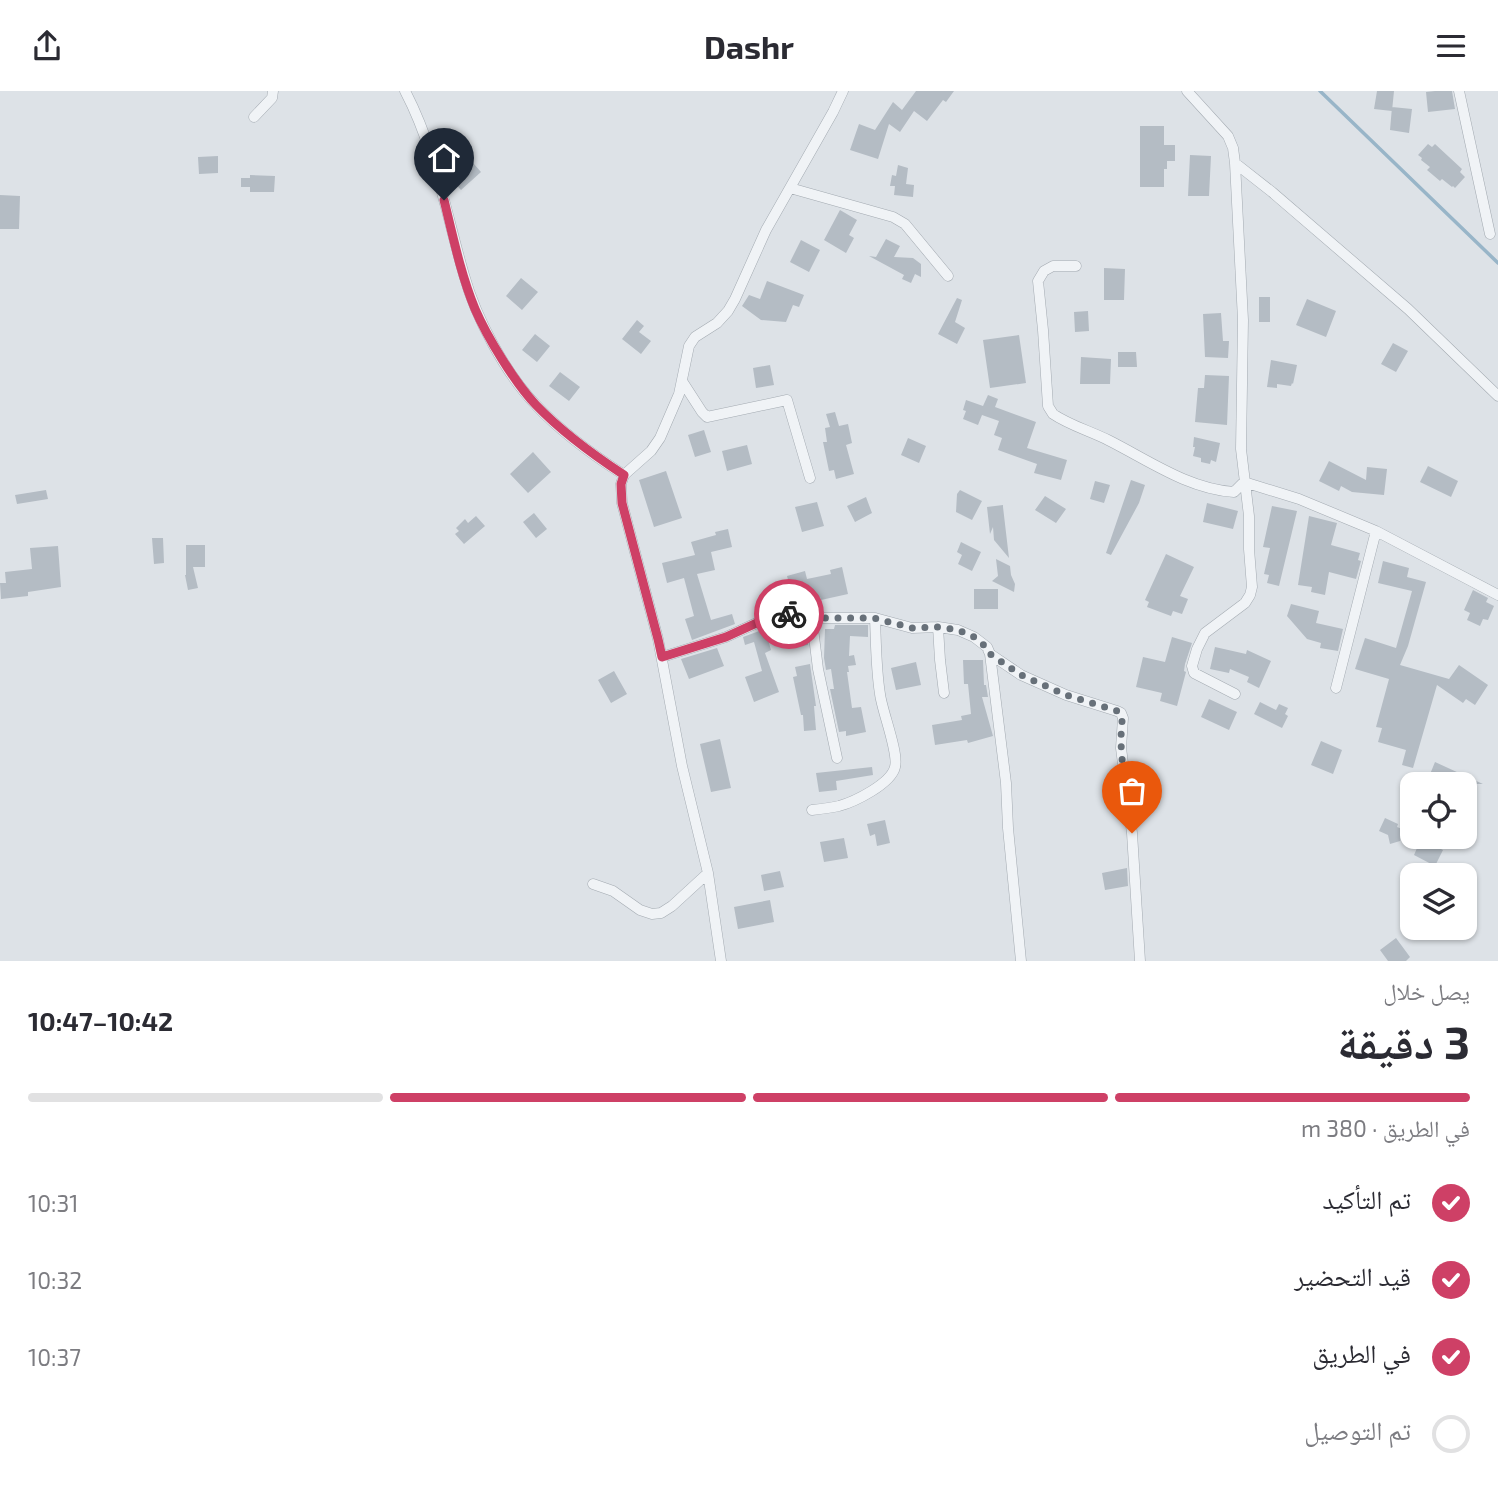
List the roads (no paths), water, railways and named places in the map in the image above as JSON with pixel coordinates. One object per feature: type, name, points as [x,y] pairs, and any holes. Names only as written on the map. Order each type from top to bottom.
[{"type":"street","points":[[254,117],[266,105],[273,91]]},
{"type":"street","points":[[405,91],[425,133],[475,310],[495,346],[536,405],[604,462],[624,475]]},
{"type":"street","points":[[721,961],[708,873],[682,765],[658,639],[622,503],[621,484],[624,475],[651,451],[660,438],[679,394],[689,346],[695,337],[717,323],[728,311],[766,230],[843,91]]},
{"type":"street","points":[[1187,91],[1228,136],[1235,163],[1243,320],[1241,449],[1249,516],[1252,587],[1245,603],[1205,633],[1192,666],[1195,673],[1235,694]]},
{"type":"street","points":[[1459,91],[1490,234]]},
{"type":"street","points":[[1235,163],[1408,309],[1498,396]]},
{"type":"street","points":[[790,188],[893,216],[905,224],[948,275]]},
{"type":"street","points":[[1076,266],[1053,266],[1044,271],[1038,281],[1048,406],[1053,414],[1185,481],[1234,492],[1244,482]]},
{"type":"street","points":[[682,381],[707,417],[786,400],[810,478]]},
{"type":"street","points":[[1244,482],[1299,499],[1376,531],[1498,595]]},
{"type":"street","points":[[1336,688],[1376,531]]},
{"type":"street","points":[[662,657],[726,637],[772,616],[811,612],[824,618],[874,618],[912,628],[938,627],[958,630],[974,637],[986,647],[990,654],[1006,782],[1021,961]]},
{"type":"street","points":[[811,612],[818,669],[837,758]]},
{"type":"street","points":[[812,810],[851,802],[889,778],[895,768],[880,695],[874,618]]},
{"type":"street","points":[[938,627],[944,693]]},
{"type":"street","points":[[990,654],[1021,675],[1054,690],[1121,713],[1121,748],[1132,833],[1140,961]]},
{"type":"street","points":[[593,884],[613,891],[652,915],[672,906],[708,873]]},
{"type":"waterway","points":[[1320,91],[1498,263]]}]
